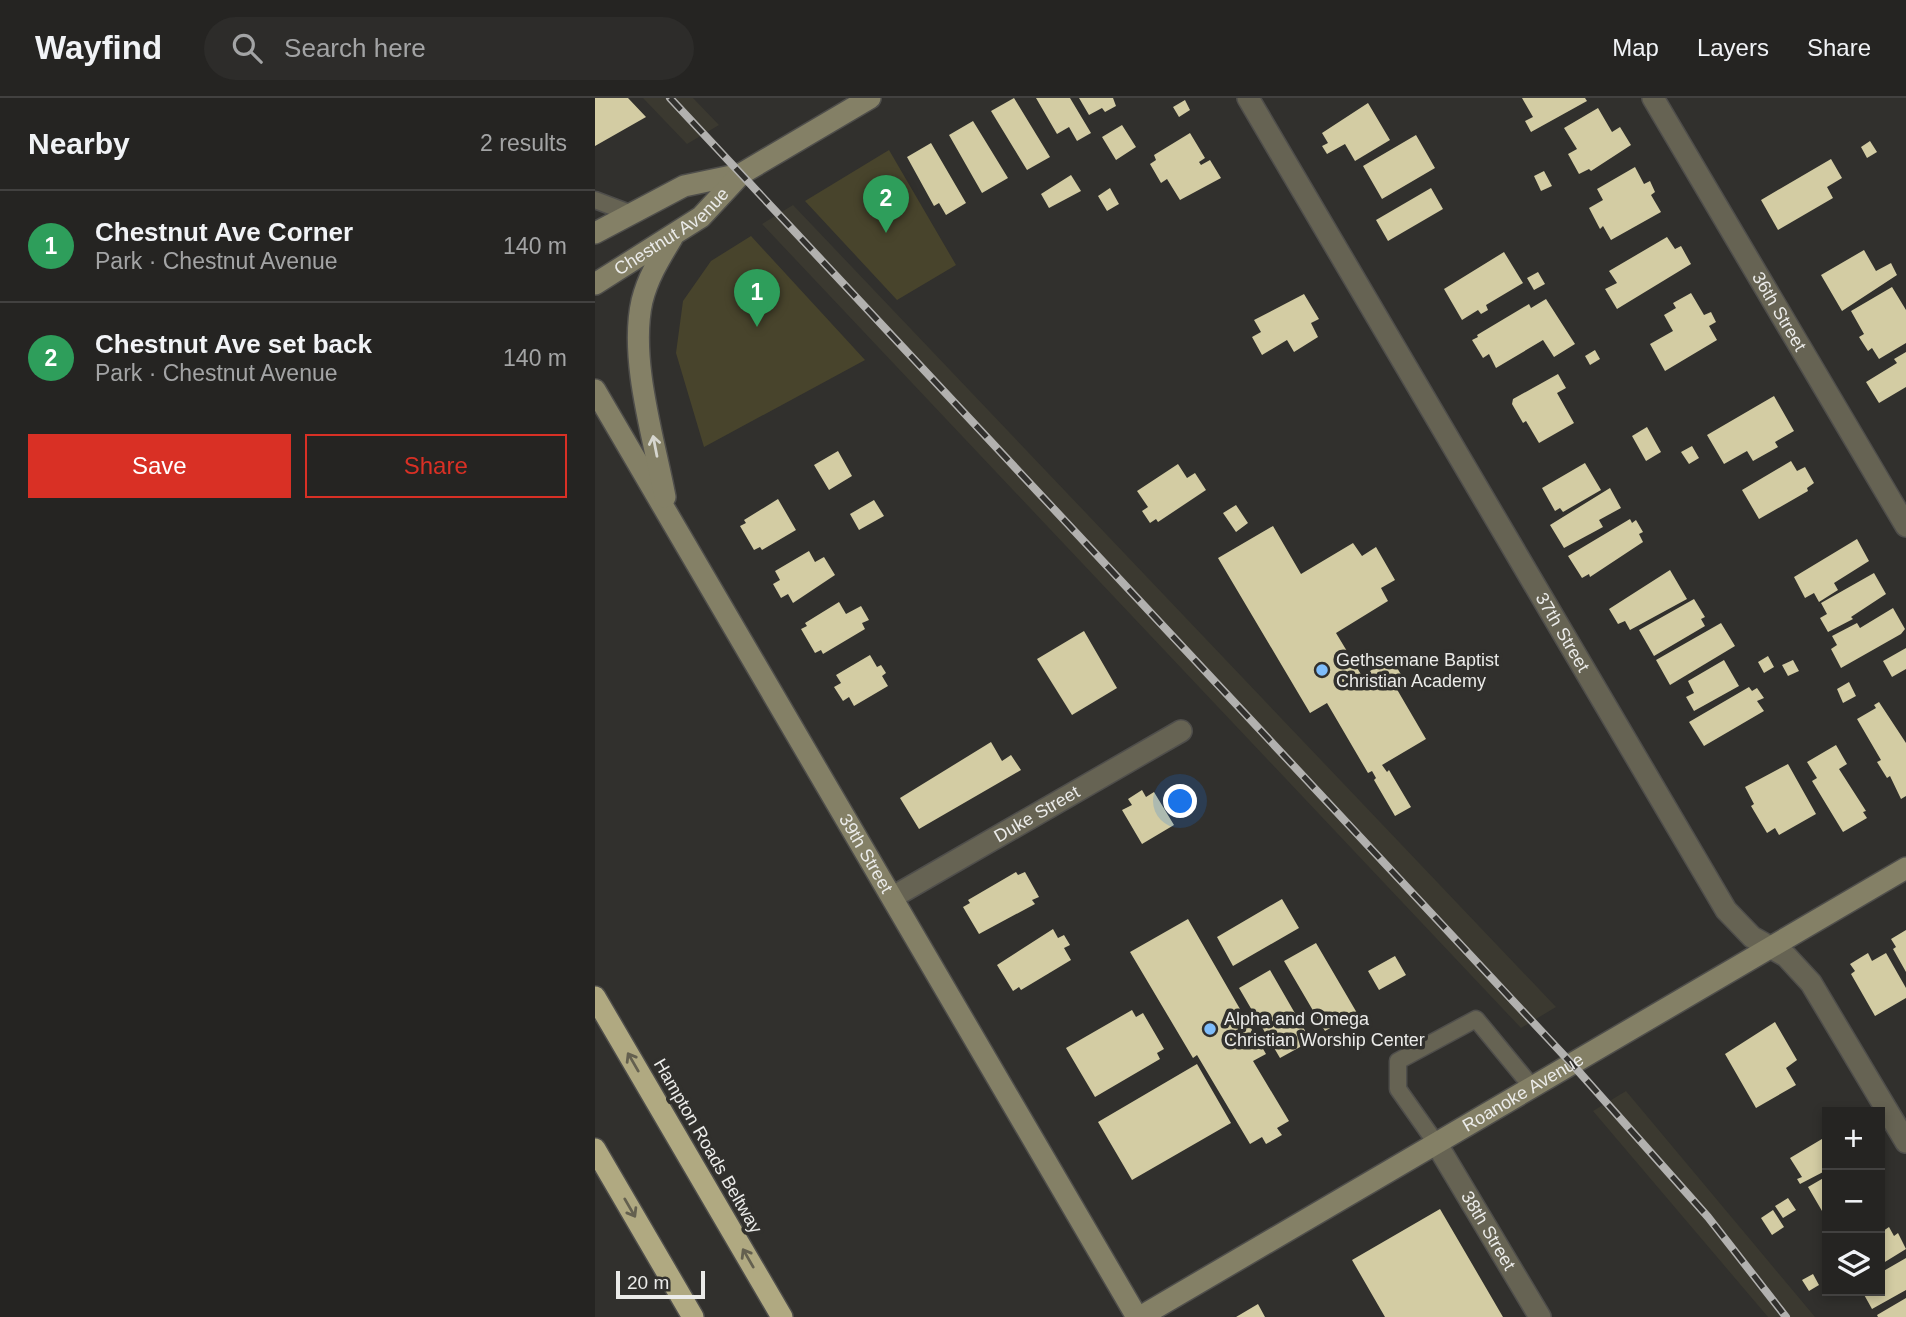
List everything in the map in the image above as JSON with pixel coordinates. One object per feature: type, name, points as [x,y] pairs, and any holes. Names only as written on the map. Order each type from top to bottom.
[{"type":"highway","name":"Hampton Roads Beltway","points":[[595,997],[782,1317]]},
{"type":"highway","points":[[595,1149],[693,1317]]},
{"type":"main road","name":"Chestnut Avenue","points":[[595,284],[701,217],[741,174],[870,98]]},
{"type":"main road","name":"Chestnut Avenue","points":[[595,233],[684,186],[741,174]]},
{"type":"main road","points":[[668,513],[640,357],[639,328],[642,303],[652,271],[674,234]]},
{"type":"main road","name":"39th Street","points":[[595,390],[1139,1317]]},
{"type":"main road","name":"Roanoke Avenue","points":[[1139,1317],[1906,868]]},
{"type":"street","name":"37th Street","points":[[1248,98],[1726,910],[1752,937],[1786,956],[1811,983],[1906,1142]]},
{"type":"street","name":"36th Street","points":[[1653,98],[1906,526]]},
{"type":"street","name":"Duke Street","points":[[893,897],[1181,731]]},
{"type":"street","name":"38th Street","points":[[1436,1143],[1540,1317]]},
{"type":"lane","points":[[595,200],[632,214]]},
{"type":"lane","points":[[1436,1143],[1398,1089],[1398,1061],[1476,1020],[1532,1087]]},
{"type":"shaded area","points":[[643,98],[693,98],[719,125],[687,144]]},
{"type":"shaded area","points":[[889,150],[956,265],[897,300],[805,201]]},
{"type":"shaded area","points":[[793,205],[1556,1007],[1521,1028],[762,224]]},
{"type":"shaded area","points":[[751,236],[865,360],[704,447],[676,353],[683,301],[711,261]]},
{"type":"shaded area","points":[[1626,1091],[1815,1317],[1768,1317],[1593,1111]]},
{"type":"building","points":[[595,98],[628,98],[646,117],[595,146]]},
{"type":"building","points":[[1014,98],[1050,157],[1027,170],[991,111]]},
{"type":"building","points":[[1036,98],[1070,98],[1091,133],[1077,141],[1069,127],[1057,134]]},
{"type":"building","points":[[1079,98],[1113,98],[1116,106],[1105,112],[1102,108],[1089,115]]},
{"type":"building","points":[[1522,98],[1585,98],[1587,101],[1531,132],[1525,121],[1533,117]]},
{"type":"building","points":[[1185,100],[1190,110],[1179,117],[1173,107]]},
{"type":"building","points":[[1368,103],[1390,140],[1355,161],[1345,144],[1327,154],[1322,146],[1328,143],[1322,133]]},
{"type":"building","points":[[1598,108],[1612,132],[1620,127],[1631,145],[1591,171],[1589,169],[1579,174],[1568,154],[1577,149],[1564,128]]},
{"type":"building","points":[[973,121],[1008,178],[982,193],[949,135]]},
{"type":"building","points":[[1122,125],[1136,147],[1116,160],[1102,137]]},
{"type":"building","points":[[1190,133],[1205,158],[1199,162],[1201,165],[1210,160],[1221,178],[1180,200],[1167,179],[1161,183],[1150,164],[1156,160],[1154,155]]},
{"type":"building","points":[[1416,135],[1435,168],[1382,199],[1363,166]]},
{"type":"building","points":[[1870,141],[1877,152],[1867,158],[1861,147]]},
{"type":"building","points":[[931,143],[966,203],[946,215],[939,203],[934,206],[907,157]]},
{"type":"building","points":[[1831,159],[1842,178],[1827,187],[1833,198],[1778,230],[1761,200]]},
{"type":"building","points":[[1635,167],[1644,184],[1650,181],[1655,192],[1651,195],[1661,212],[1611,240],[1603,226],[1600,229],[1589,208],[1603,200],[1597,189]]},
{"type":"building","points":[[1544,171],[1552,186],[1541,191],[1534,176]]},
{"type":"building","points":[[1071,175],[1081,191],[1049,208],[1041,194]]},
{"type":"building","points":[[1110,188],[1119,204],[1107,211],[1098,196]]},
{"type":"building","points":[[1431,188],[1443,209],[1388,241],[1376,220]]},
{"type":"building","points":[[1667,237],[1675,249],[1681,246],[1691,264],[1617,309],[1605,289],[1617,283],[1609,271]]},
{"type":"building","points":[[1864,250],[1876,271],[1891,263],[1897,275],[1842,311],[1821,275]]},
{"type":"building","points":[[1504,252],[1523,283],[1486,305],[1488,310],[1481,314],[1478,310],[1462,320],[1444,289]]},
{"type":"building","points":[[1538,272],[1545,284],[1534,290],[1527,278]]},
{"type":"building","points":[[1892,287],[1906,310],[1906,343],[1879,359],[1872,348],[1868,351],[1859,337],[1864,334],[1851,311]]},
{"type":"building","points":[[1691,293],[1704,315],[1711,312],[1716,322],[1709,326],[1717,340],[1665,371],[1650,344],[1673,331],[1664,315],[1676,308],[1673,303]]},
{"type":"building","points":[[1304,294],[1319,319],[1311,323],[1318,337],[1294,352],[1287,340],[1262,355],[1252,337],[1261,332],[1254,320]]},
{"type":"building","points":[[1546,299],[1575,344],[1554,357],[1543,340],[1496,368],[1489,354],[1483,358],[1472,340],[1478,337],[1477,335],[1529,304],[1531,308]]},
{"type":"building","points":[[1595,350],[1600,359],[1590,365],[1585,356]]},
{"type":"building","points":[[1906,352],[1906,387],[1879,403],[1866,382],[1897,363],[1894,359]]},
{"type":"building","points":[[1558,374],[1566,388],[1557,393],[1574,423],[1539,443],[1526,421],[1523,423],[1512,404],[1513,399]]},
{"type":"building","points":[[1774,396],[1794,431],[1775,442],[1778,447],[1753,461],[1747,451],[1724,464],[1707,435]]},
{"type":"building","points":[[1647,427],[1661,452],[1646,461],[1632,436]]},
{"type":"building","points":[[1692,446],[1699,458],[1689,464],[1681,452]]},
{"type":"building","points":[[838,451],[852,476],[829,490],[814,465]]},
{"type":"building","points":[[1791,461],[1797,471],[1805,467],[1814,483],[1807,488],[1808,491],[1759,519],[1742,490]]},
{"type":"building","points":[[1585,463],[1601,490],[1563,512],[1560,508],[1555,511],[1542,488]]},
{"type":"building","points":[[1178,464],[1187,478],[1195,473],[1206,490],[1158,522],[1156,519],[1150,523],[1142,511],[1148,507],[1137,491]]},
{"type":"building","points":[[1610,488],[1621,508],[1599,520],[1603,527],[1564,548],[1550,525]]},
{"type":"building","points":[[778,499],[796,530],[762,550],[760,547],[754,550],[740,526],[746,523],[744,520]]},
{"type":"building","points":[[874,500],[884,516],[859,530],[850,514]]},
{"type":"building","points":[[1236,505],[1248,523],[1236,532],[1223,513]]},
{"type":"building","points":[[1630,519],[1632,523],[1636,520],[1643,532],[1639,534],[1643,542],[1590,577],[1589,574],[1582,578],[1568,556]]},
{"type":"building","name":"Gethsemane Baptist Christian Academy","points":[[1273,526],[1301,574],[1353,543],[1362,556],[1376,547],[1395,580],[1381,588],[1388,601],[1336,633],[1362,676],[1391,658],[1405,681],[1395,686],[1426,739],[1382,765],[1387,772],[1389,770],[1411,807],[1395,816],[1374,780],[1376,778],[1372,771],[1368,773],[1327,703],[1310,713],[1218,558]]},
{"type":"building","points":[[1857,539],[1869,561],[1834,583],[1838,590],[1819,602],[1814,593],[1805,598],[1794,577]]},
{"type":"building","points":[[809,551],[815,562],[824,557],[835,575],[793,603],[788,594],[781,598],[773,584],[780,580],[775,571]]},
{"type":"building","points":[[1670,570],[1687,599],[1630,630],[1625,621],[1618,624],[1609,609]]},
{"type":"building","points":[[1874,573],[1886,594],[1851,617],[1853,619],[1828,632],[1820,618],[1827,614],[1821,603]]},
{"type":"building","points":[[1694,599],[1705,617],[1701,619],[1705,626],[1654,656],[1639,630]]},
{"type":"building","points":[[839,602],[846,614],[861,606],[869,620],[862,623],[865,629],[823,654],[821,650],[815,653],[801,629],[807,626],[805,623]]},
{"type":"building","points":[[1893,608],[1905,629],[1901,634],[1841,668],[1831,649],[1837,645],[1832,636],[1857,623],[1860,628]]},
{"type":"building","points":[[1721,623],[1735,646],[1670,685],[1656,660]]},
{"type":"building","points":[[1084,631],[1117,688],[1072,715],[1037,659]]},
{"type":"building","points":[[1906,648],[1906,669],[1892,677],[1883,661]]},
{"type":"building","points":[[870,655],[877,667],[881,665],[886,673],[882,676],[888,686],[854,706],[849,697],[843,701],[834,687],[841,683],[836,675]]},
{"type":"building","points":[[1768,656],[1774,667],[1764,673],[1758,662]]},
{"type":"building","points":[[1724,660],[1739,686],[1694,711],[1686,697],[1694,693],[1688,681]]},
{"type":"building","points":[[1793,660],[1799,671],[1788,676],[1782,665]]},
{"type":"building","points":[[1849,682],[1856,696],[1843,703],[1837,689]]},
{"type":"building","points":[[1749,687],[1752,691],[1757,688],[1764,698],[1757,701],[1764,711],[1704,746],[1689,722]]},
{"type":"building","points":[[1879,702],[1906,743],[1906,796],[1901,799],[1890,776],[1887,778],[1877,762],[1881,760],[1857,719],[1876,708],[1874,705]]},
{"type":"building","points":[[991,742],[1002,761],[1011,755],[1021,770],[919,829],[900,798]]},
{"type":"building","points":[[1836,745],[1847,764],[1839,769],[1866,811],[1863,812],[1867,818],[1843,832],[1812,781],[1817,778],[1807,762]]},
{"type":"building","points":[[1788,764],[1816,814],[1779,835],[1775,828],[1767,833],[1751,806],[1754,804],[1745,787]]},
{"type":"building","points":[[1142,790],[1146,797],[1154,792],[1174,825],[1142,844],[1122,810],[1132,805],[1128,799]]},
{"type":"building","points":[[1016,872],[1018,875],[1025,872],[1039,897],[1032,900],[1035,904],[979,934],[963,907],[970,903],[968,900]]},
{"type":"building","points":[[1282,899],[1299,928],[1233,966],[1217,937]]},
{"type":"building","points":[[1188,919],[1266,1054],[1253,1061],[1289,1121],[1277,1128],[1282,1135],[1266,1144],[1262,1137],[1250,1144],[1197,1055],[1193,1058],[1130,952]]},
{"type":"building","points":[[1053,929],[1058,938],[1064,935],[1070,945],[1064,948],[1071,960],[1021,990],[1019,987],[1013,991],[997,965]]},
{"type":"building","points":[[1906,930],[1906,972],[1893,949],[1896,947],[1891,939]]},
{"type":"building","points":[[1316,943],[1357,1013],[1325,1031],[1284,961]]},
{"type":"building","points":[[1868,953],[1872,961],[1886,953],[1906,988],[1906,998],[1875,1016],[1851,974],[1855,971],[1850,964]]},
{"type":"building","points":[[1395,956],[1406,975],[1379,990],[1368,971]]},
{"type":"building","points":[[1270,970],[1311,1041],[1280,1058],[1239,988]]},
{"type":"building","points":[[1132,1010],[1136,1017],[1143,1013],[1164,1049],[1157,1053],[1160,1059],[1095,1097],[1066,1048]]},
{"type":"building","points":[[1775,1022],[1797,1060],[1786,1068],[1796,1085],[1756,1108],[1725,1054]]},
{"type":"building","points":[[1197,1064],[1231,1123],[1132,1180],[1098,1122]]},
{"type":"building","points":[[1822,1139],[1822,1173],[1800,1184],[1797,1179],[1802,1177],[1790,1158]]},
{"type":"building","points":[[1822,1179],[1822,1211],[1808,1187]]},
{"type":"building","points":[[1788,1198],[1796,1210],[1783,1218],[1775,1206]]},
{"type":"building","points":[[1440,1209],[1503,1317],[1385,1317],[1352,1260]]},
{"type":"building","points":[[1773,1210],[1784,1227],[1772,1235],[1761,1218]]},
{"type":"building","points":[[1889,1227],[1894,1236],[1898,1233],[1906,1249],[1885,1262],[1885,1233]]},
{"type":"building","points":[[1906,1258],[1906,1290],[1872,1309],[1865,1296],[1885,1296],[1885,1270]]},
{"type":"building","points":[[1813,1274],[1819,1285],[1809,1291],[1802,1280]]},
{"type":"building","points":[[1906,1298],[1906,1317],[1878,1317],[1877,1315]]},
{"type":"building","points":[[1258,1304],[1265,1317],[1236,1317]]},
{"type":"railway","points":[[670,98],[1572,1064],[1708,1217],[1786,1317]]},
{"type":"place","name":"Chestnut Ave set back","points":[[886,233]]},
{"type":"place","name":"Chestnut Ave Corner","points":[[757,327]]},
{"type":"place","name":"Gethsemane Baptist Christian Academy","points":[[1322,670]]},
{"type":"place","name":"Alpha and Omega Christian Worship Center","points":[[1210,1029]]}]
